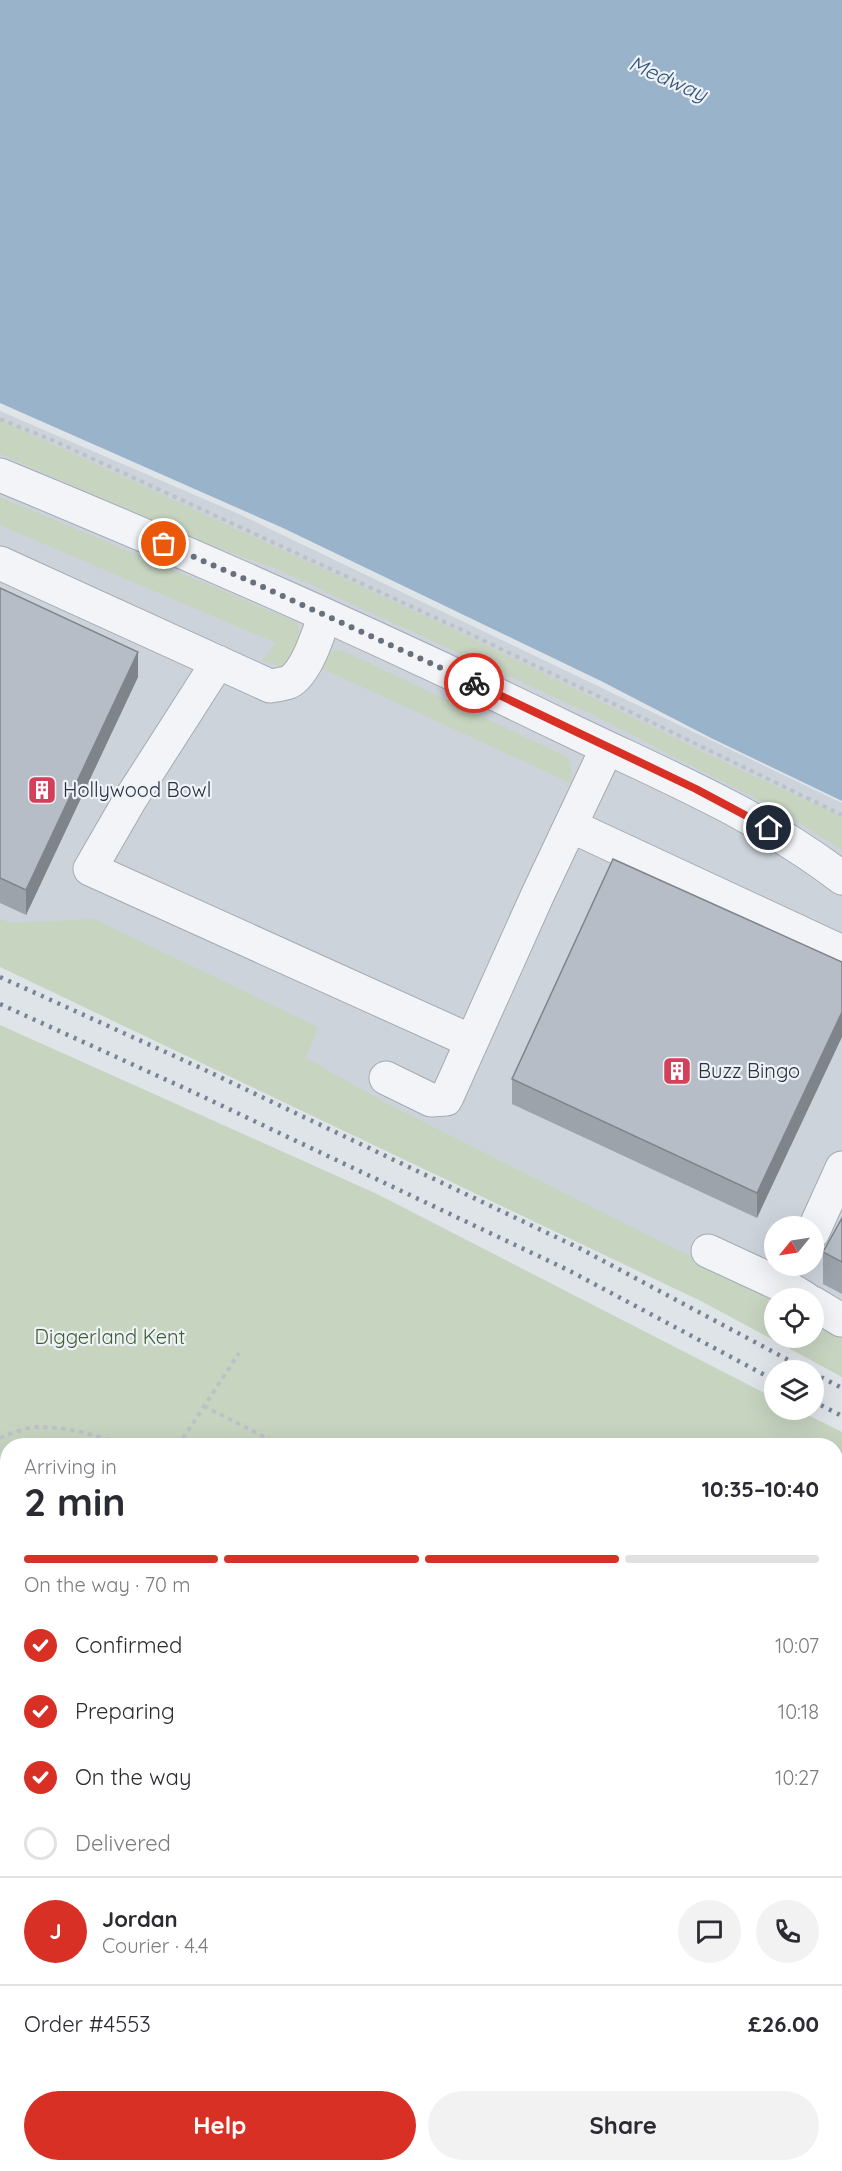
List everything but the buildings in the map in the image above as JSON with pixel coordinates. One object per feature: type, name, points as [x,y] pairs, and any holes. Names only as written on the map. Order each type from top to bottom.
[{"type":"street","points":[[0,475],[242,577],[696,789],[769,828],[842,878]]},
{"type":"street","points":[[0,563],[270,686],[291,681],[300,670],[317,642],[324,615]]},
{"type":"street","points":[[218,662],[130,798],[90,869],[471,1041]]},
{"type":"street","points":[[386,1078],[431,1100],[446,1099],[607,748]]},
{"type":"street","points":[[571,826],[842,952]]},
{"type":"street","points":[[820,1216],[842,1168]]},
{"type":"street","points":[[708,1251],[799,1288]]},
{"type":"street","points":[[824,1307],[841,1320]]},
{"type":"path","points":[[0,419],[63,445],[451,625],[842,815]]},
{"type":"path","points":[[183,1438],[239,1353]]},
{"type":"path","points":[[204,1406],[266,1438]]},
{"type":"path","points":[[0,1438],[34,1427],[52,1428],[104,1438]]},
{"type":"shaded area","points":[[0,411],[241,515],[842,803],[842,1359],[824,1346],[824,1288],[764,1288],[764,1295],[0,956]]},
{"type":"green space","points":[[0,420],[447,626],[732,766],[842,816],[842,850],[782,812],[589,713],[272,567],[215,547],[0,454]]},
{"type":"green space","points":[[0,497],[297,622],[302,644],[286,668],[262,661],[276,643],[0,525]]},
{"type":"green space","points":[[339,649],[569,758],[571,783],[319,667],[327,654]]},
{"type":"green space","points":[[0,919],[11,923],[94,919],[318,1027],[306,1058],[384,1102],[764,1293],[764,1335],[703,1302],[0,967]]},
{"type":"green space","name":"Diggerland Kent","points":[[0,1025],[377,1194],[764,1393],[764,1420],[818,1420],[842,1432],[842,1438],[0,1438]]},
{"type":"green space","points":[[824,1324],[842,1333],[842,1377],[824,1367],[824,1360],[810,1360],[788,1348],[824,1348]]},
{"type":"water","name":"Medway","points":[[0,0],[842,0],[842,801],[711,738],[601,681],[283,528],[0,403]]},
{"type":"railway","points":[[0,977],[203,1069],[581,1249],[788,1360]]},
{"type":"railway","points":[[0,1004],[193,1092],[570,1271],[764,1375]]},
{"type":"railway","points":[[824,1379],[842,1388]]},
{"type":"railway","points":[[824,1407],[842,1416]]},
{"type":"way so far","points":[[164,544],[474,683]]},
{"type":"place","name":"Hollywood Bowl","points":[[42,790]]},
{"type":"place","name":"Buzz Bingo","points":[[677,1071]]},
{"type":"route","points":[[474,683],[696,789],[769,828]]}]
